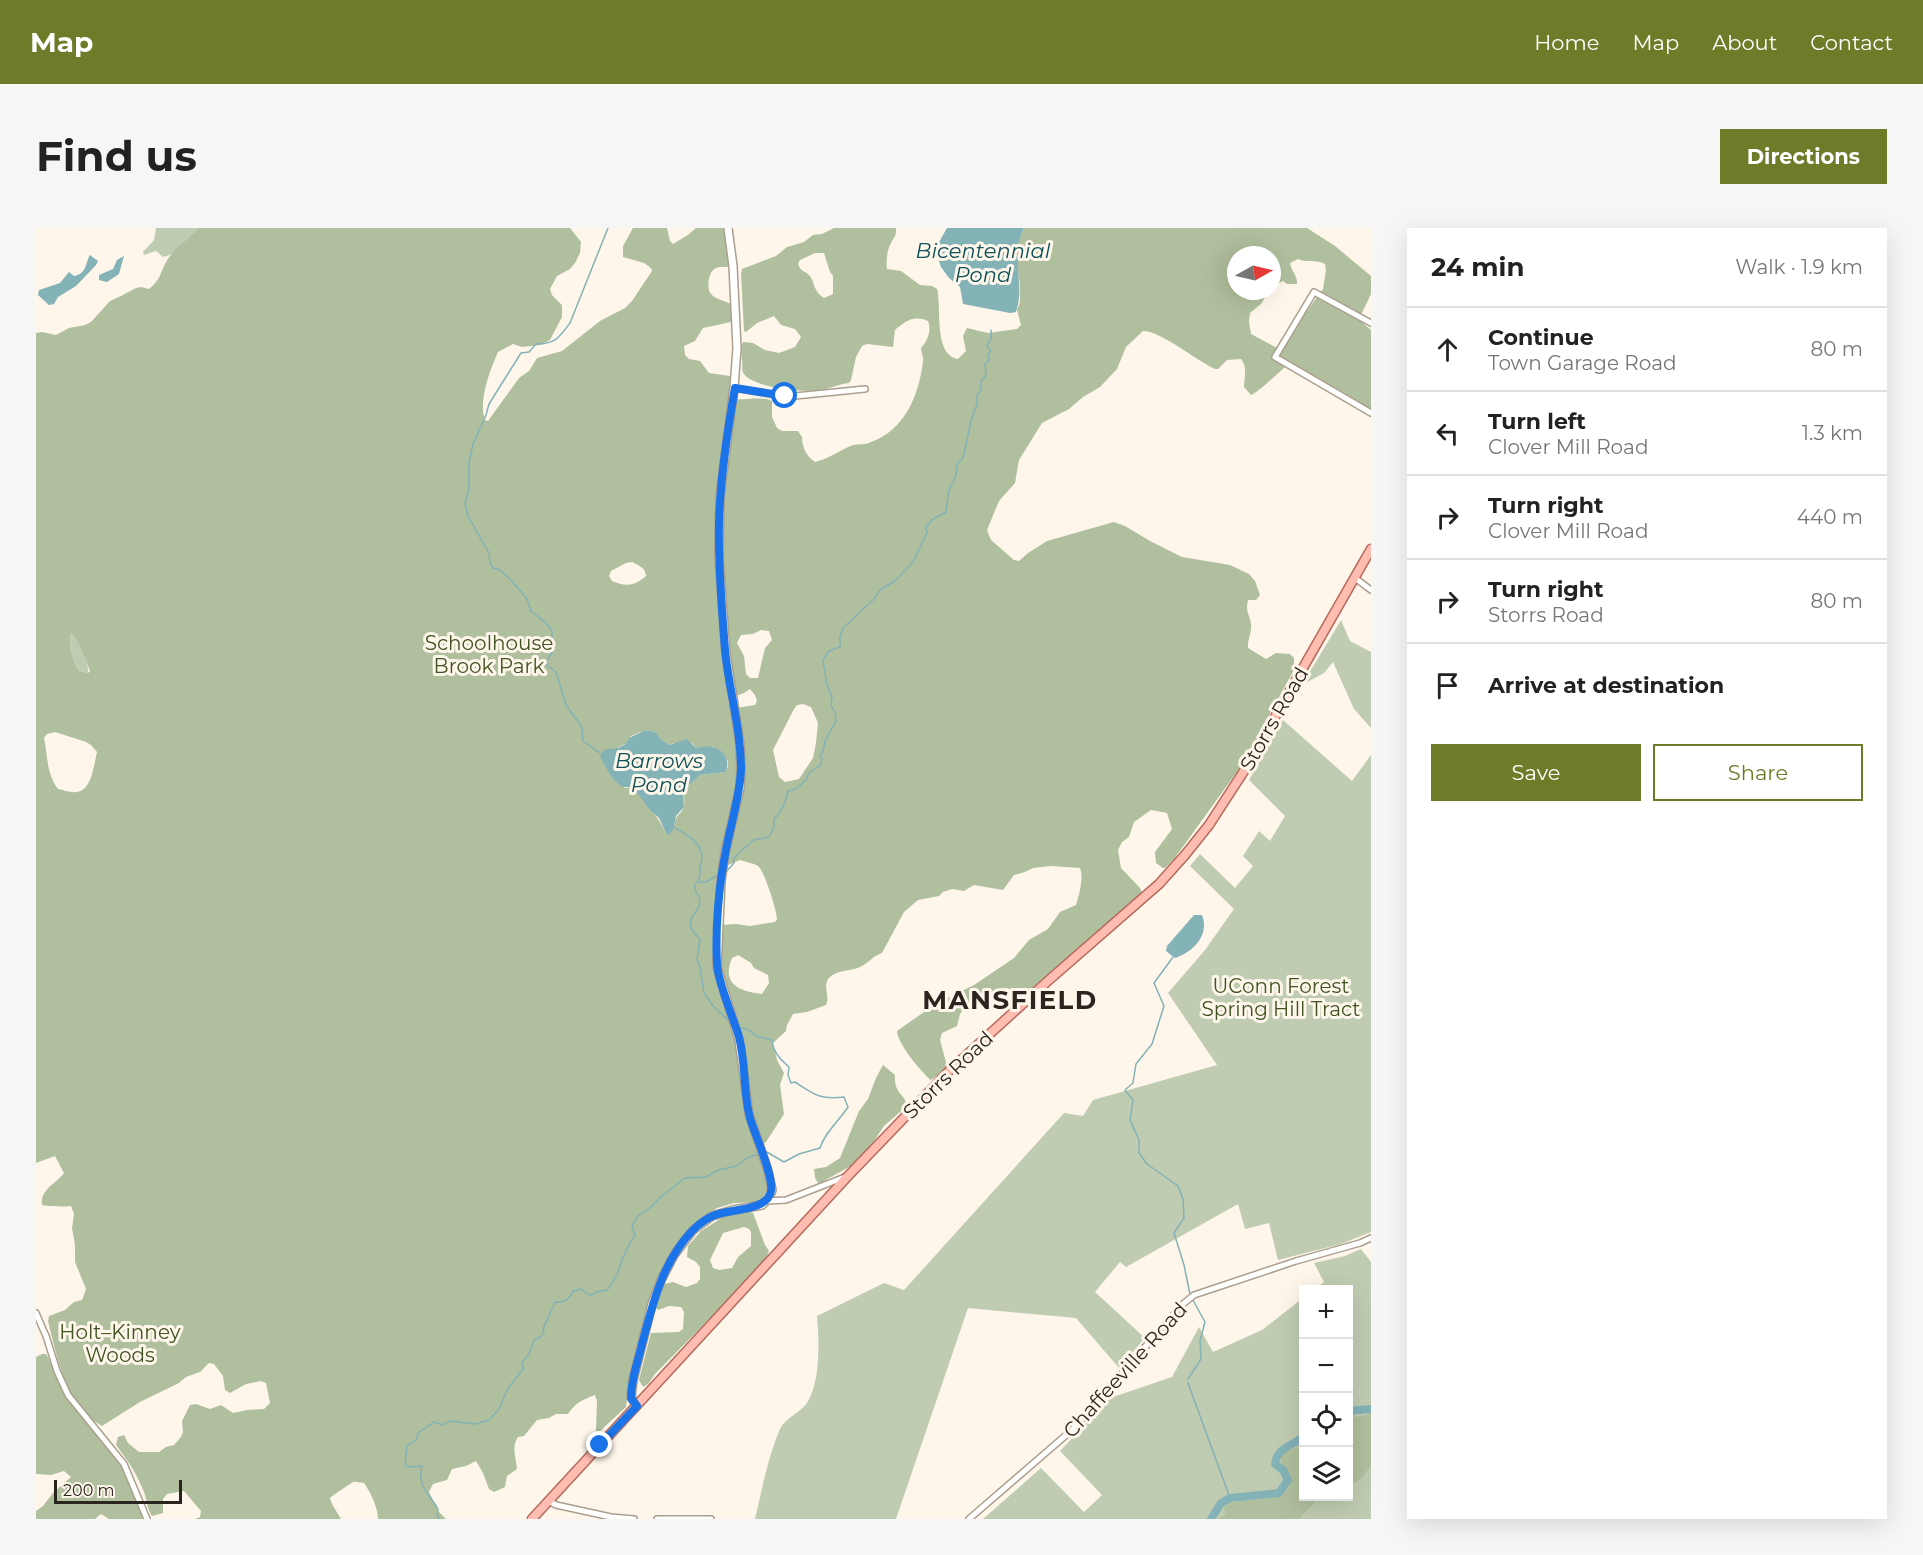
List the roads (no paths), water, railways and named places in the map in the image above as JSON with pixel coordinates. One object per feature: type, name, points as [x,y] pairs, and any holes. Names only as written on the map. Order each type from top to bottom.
[{"type":"main road","name":"Storrs Road","points":[[532,1519],[848,1176],[950,1070],[1049,980],[1128,913],[1185,855],[1230,793],[1371,549]]},
{"type":"street","points":[[728,228],[735,303],[735,388],[720,496],[719,558],[726,653],[740,744],[741,769],[740,788],[725,852],[721,881],[717,967],[739,1040],[749,1114],[772,1185],[767,1201]]},
{"type":"street","points":[[1371,323],[1314,292],[1275,357],[1371,413]]},
{"type":"street","points":[[735,388],[785,396],[865,388]]},
{"type":"street","points":[[1355,578],[1371,590]]},
{"type":"street","points":[[637,1406],[631,1398],[633,1380],[652,1304],[674,1255],[693,1230],[712,1216],[758,1206],[767,1201],[786,1200],[848,1176]]},
{"type":"street","name":"Chaffeeville Road","points":[[969,1519],[1072,1430],[1183,1304],[1194,1295],[1371,1238]]},
{"type":"street","points":[[36,1313],[57,1371],[69,1395],[124,1464],[147,1519]]},
{"type":"street","points":[[549,1501],[556,1505],[610,1518],[634,1519]]},
{"type":"street","points":[[657,1519],[711,1519]]},
{"type":"water","name":"Bicentennial Pond","points":[[947,228],[1024,228],[1018,250],[1019,301],[1016,312],[1010,313],[963,304],[960,287],[949,278],[939,261],[938,244]]},
{"type":"water","points":[[90,255],[98,261],[96,265],[76,286],[58,297],[54,304],[49,305],[38,295],[39,290],[60,283],[69,272],[74,276],[81,273]]},
{"type":"water","points":[[124,256],[119,274],[107,282],[99,280],[99,275],[113,269],[117,260]]},
{"type":"water","name":"Barrows Pond","points":[[645,730],[656,732],[669,745],[687,739],[696,748],[715,748],[723,753],[727,760],[725,772],[700,775],[683,791],[684,807],[676,816],[674,828],[669,835],[659,818],[633,787],[622,787],[611,777],[600,756],[604,750],[622,746],[629,738]]},
{"type":"water","points":[[1194,915],[1202,915],[1204,929],[1202,936],[1188,952],[1175,958],[1166,951],[1167,946]]},
{"type":"waterway","points":[[600,753],[583,741],[582,727],[566,705],[556,672],[545,664],[552,652],[552,631],[531,611],[527,599],[511,580],[500,570],[493,568],[489,553],[468,516],[465,503],[469,489],[469,462],[473,444],[489,404],[521,353],[529,352],[536,344],[548,343],[556,339],[570,323],[608,228]]},
{"type":"waterway","points":[[726,872],[734,863],[733,859],[753,840],[769,837],[774,827],[774,819],[779,814],[788,791],[796,789],[806,780],[809,773],[821,765],[820,757],[825,741],[836,721],[823,660],[829,651],[840,647],[843,628],[874,599],[881,589],[895,581],[913,562],[927,533],[926,527],[933,519],[946,512],[949,490],[956,476],[957,464],[963,458],[977,404],[977,395],[981,390],[981,381],[986,375],[985,364],[989,360],[988,355],[991,351],[987,346],[991,339],[991,330]]},
{"type":"waterway","points":[[675,828],[693,840],[700,848],[702,859],[698,882]]},
{"type":"waterway","points":[[718,875],[706,882],[695,884],[700,903],[691,921],[691,926],[700,939],[697,960],[704,993],[713,1006],[731,1023]]},
{"type":"waterway","points":[[1173,957],[1154,983],[1164,1006],[1152,1044],[1136,1064],[1133,1083],[1125,1090],[1133,1100],[1130,1120],[1139,1140],[1139,1153],[1147,1164],[1178,1186],[1183,1199],[1184,1218],[1174,1233],[1190,1294]]},
{"type":"waterway","points":[[738,1027],[749,1030],[756,1036],[772,1040],[778,1055],[789,1067],[788,1075],[791,1083],[795,1082],[823,1097],[844,1097],[848,1107],[820,1148],[799,1154],[784,1162],[767,1152]]},
{"type":"waterway","points":[[439,1519],[438,1509],[422,1485],[422,1466],[405,1465],[407,1446],[416,1440],[419,1432],[434,1422],[443,1425],[449,1421],[475,1424],[489,1420],[499,1409],[507,1390],[523,1369],[522,1363],[529,1354],[534,1340],[544,1333],[543,1329],[555,1302],[566,1300],[573,1291],[581,1289],[592,1295],[607,1290],[635,1235],[632,1226],[638,1216],[685,1178],[706,1177],[718,1170],[737,1166],[747,1158],[758,1154]]},
{"type":"waterway","points":[[1188,1379],[1201,1359],[1200,1341],[1205,1322],[1193,1300]]},
{"type":"waterway","points":[[1188,1383],[1230,1498]]},
{"type":"waterway","points":[[1353,1411],[1371,1409]]},
{"type":"waterway","points":[[1211,1519],[1221,1503],[1230,1498],[1279,1493],[1288,1480],[1283,1470],[1275,1464],[1276,1458],[1282,1450],[1299,1440]]},
{"type":"district","name":"MANSFIELD","points":[[1010,1000]]},
{"type":"park label","name":"Schoolhouse Brook Park","points":[[489,654]]},
{"type":"park label","name":"UConn Forest Spring Hill Tract","points":[[1281,998]]},
{"type":"park label","name":"Holt–Kinney Woods","points":[[120,1344]]}]
